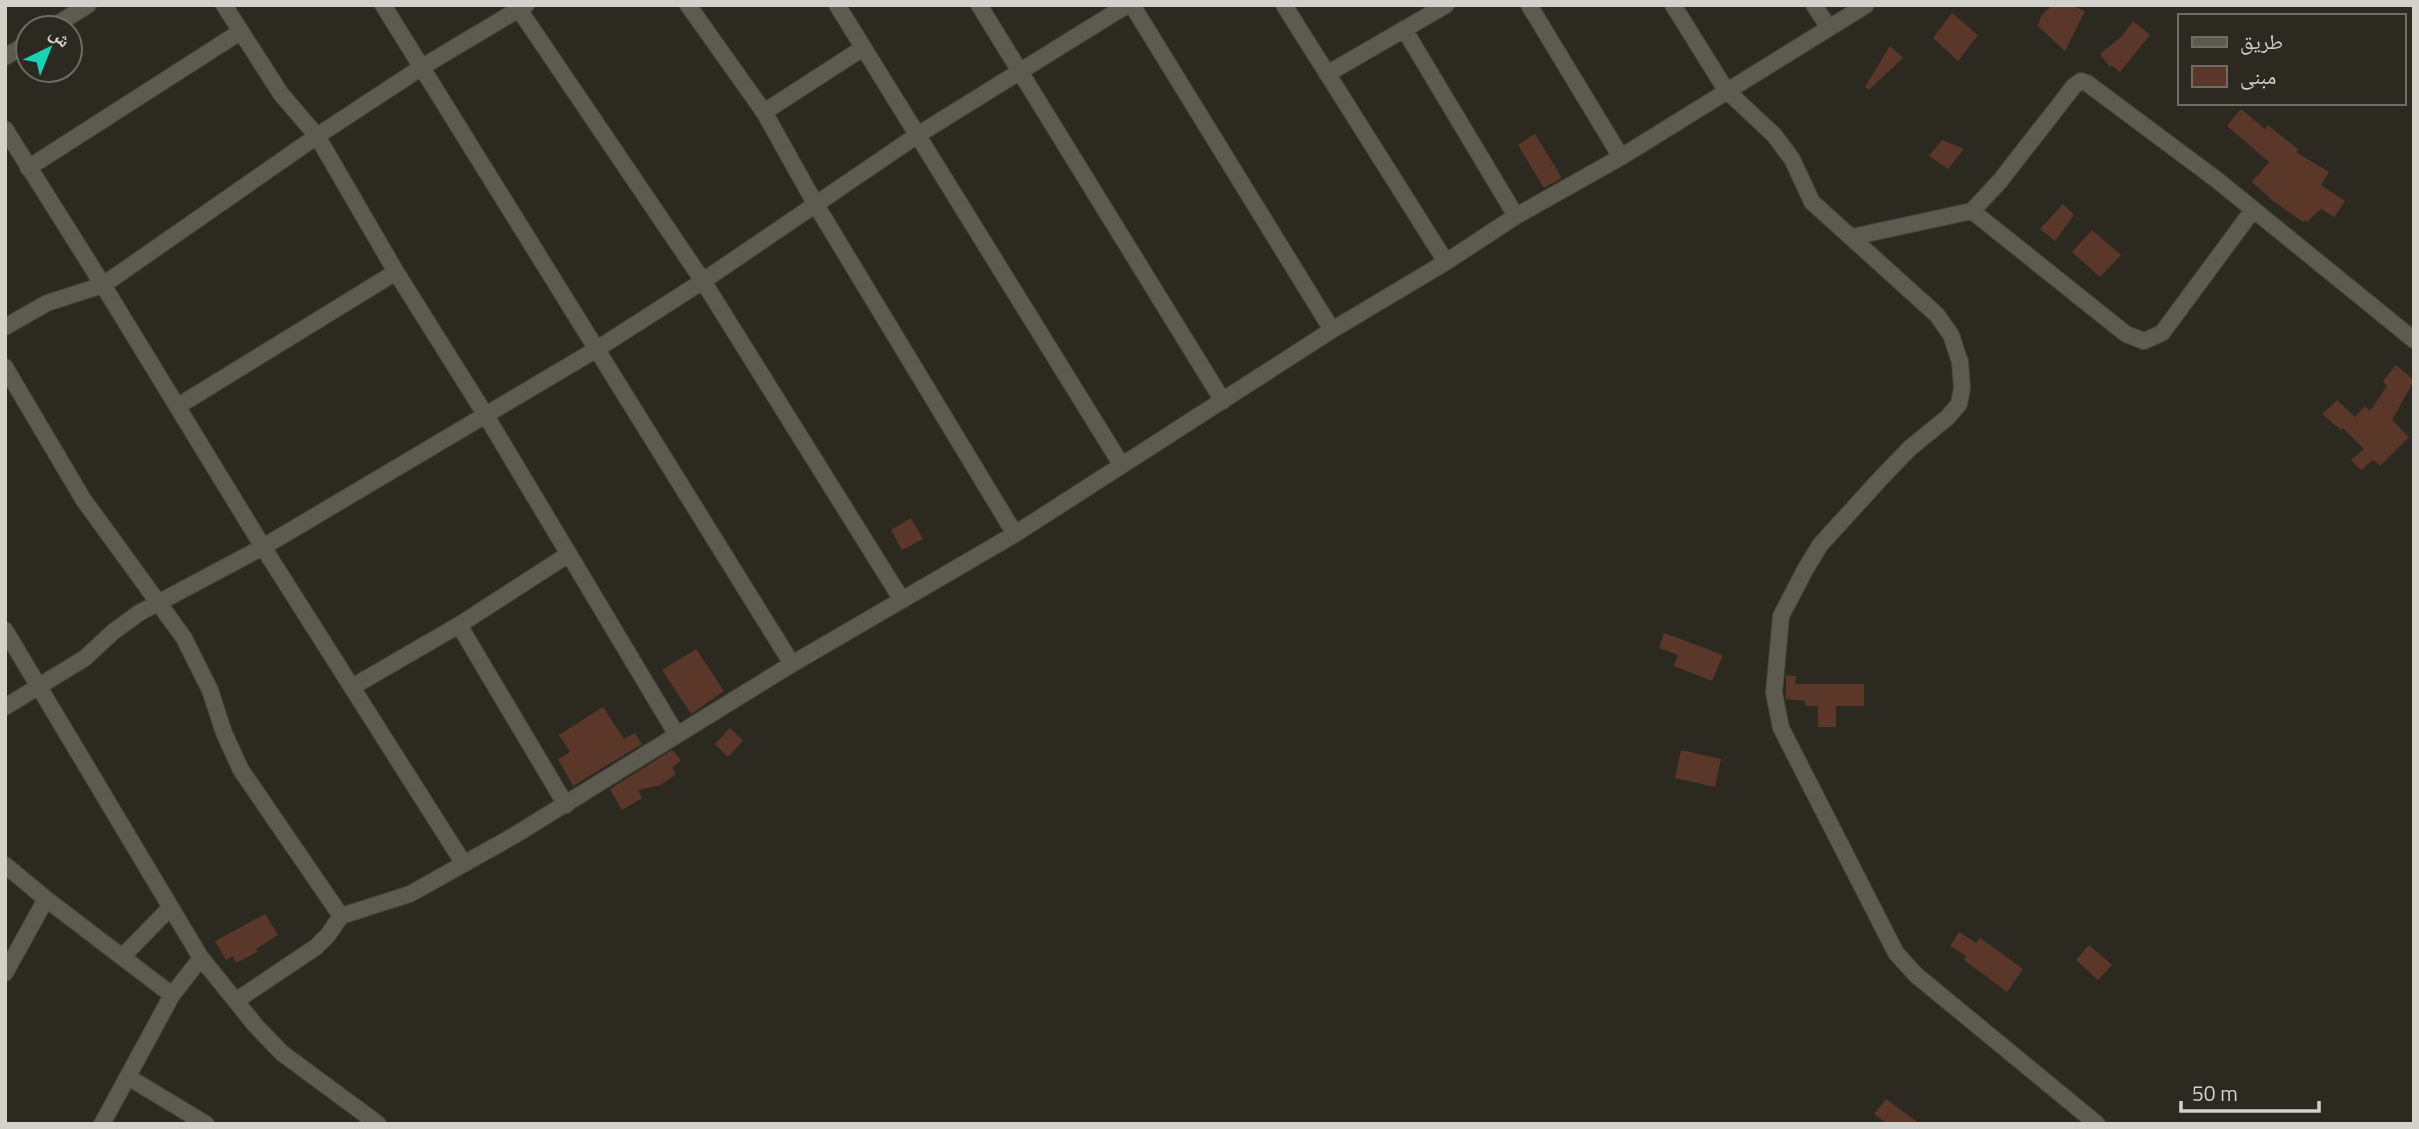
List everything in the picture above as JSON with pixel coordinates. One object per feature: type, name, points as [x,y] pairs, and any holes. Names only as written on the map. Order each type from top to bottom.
[{"type":"street","points":[[224,5],[281,94],[317,136],[396,272],[485,414],[677,735]]},
{"type":"street","points":[[383,5],[792,664]]},
{"type":"street","points":[[688,5],[764,112],[816,205],[1015,534]]},
{"type":"street","points":[[837,5],[1121,464]]},
{"type":"street","points":[[979,5],[1223,401]]},
{"type":"street","points":[[5,707],[85,658],[113,632],[159,602],[263,547],[597,349],[703,281],[916,136],[1127,5]]},
{"type":"street","points":[[1132,5],[1332,330]]},
{"type":"street","points":[[1284,5],[1446,262]]},
{"type":"street","points":[[1327,74],[1446,5]]},
{"type":"street","points":[[1529,5],[1621,157]]},
{"type":"street","points":[[1673,5],[1726,90],[1773,135],[1792,159],[1812,202],[1937,315],[1951,335],[1960,362],[1962,388],[1959,404],[1910,448],[1820,545],[1781,616],[1774,693],[1781,728],[1896,953],[1916,975],[2097,1124]]},
{"type":"street","points":[[1814,5],[1829,28]]},
{"type":"street","points":[[237,1000],[316,947],[341,916],[410,894],[566,805],[792,664],[1015,534],[1332,330],[1446,262],[1516,216],[1621,157],[1866,5]]},
{"type":"street","points":[[5,327],[47,303],[103,285],[317,136],[520,7],[703,281],[902,600]]},
{"type":"street","points":[[1404,29],[1516,216]]},
{"type":"street","points":[[28,168],[240,32]]},
{"type":"street","points":[[764,112],[863,48]]},
{"type":"street","points":[[1852,237],[1972,211],[2000,181],[2074,86],[2081,81],[2253,210],[2414,340]]},
{"type":"street","points":[[5,130],[263,547],[464,864]]},
{"type":"street","points":[[1972,211],[2126,334],[2144,341],[2162,333],[2253,210]]},
{"type":"street","points":[[178,406],[396,272]]},
{"type":"street","points":[[5,367],[83,499],[184,638],[210,690],[223,733],[241,770],[341,916]]},
{"type":"street","points":[[352,687],[459,625],[569,554]]},
{"type":"street","points":[[459,625],[566,805]]},
{"type":"street","points":[[5,630],[201,958],[256,1026],[282,1053],[378,1124]]},
{"type":"street","points":[[5,864],[46,899],[172,995]]},
{"type":"street","points":[[5,973],[46,899]]},
{"type":"street","points":[[122,957],[170,908]]},
{"type":"street","points":[[102,1124],[172,995],[201,958]]},
{"type":"street","points":[[128,1077],[206,1124]]},
{"type":"building","points":[[2052,5],[2070,5],[2085,11],[2065,51],[2038,26],[2041,16]]},
{"type":"building","points":[[1952,13],[1978,35],[1958,61],[1933,38]]},
{"type":"building","points":[[2133,21],[2150,35],[2120,72],[2110,67],[2100,54],[2121,37]]},
{"type":"building","points":[[1890,46],[1903,58],[1869,90],[1865,87]]},
{"type":"building","points":[[2241,109],[2265,129],[2268,125],[2299,150],[2296,152],[2329,172],[2321,185],[2345,201],[2334,217],[2321,209],[2307,222],[2303,222],[2252,182],[2269,162],[2227,126]]},
{"type":"building","points":[[1535,134],[1562,178],[1544,188],[1518,145]]},
{"type":"building","points":[[1942,140],[1964,149],[1948,169],[1929,156]]},
{"type":"building","points":[[2063,204],[2074,215],[2055,241],[2040,229]]},
{"type":"building","points":[[2092,230],[2121,255],[2100,277],[2072,252]]},
{"type":"building","points":[[2396,365],[2414,380],[2392,420],[2409,437],[2380,466],[2373,460],[2361,470],[2351,460],[2364,449],[2343,428],[2341,430],[2322,414],[2337,400],[2355,417],[2365,406],[2370,411],[2387,386],[2383,381]]},
{"type":"building","points":[[911,518],[923,539],[902,550],[891,530]]},
{"type":"building","points":[[1664,633],[1723,655],[1712,681],[1674,666],[1678,655],[1659,648]]},
{"type":"building","points":[[696,649],[724,691],[691,714],[662,670]]},
{"type":"building","points":[[1786,675],[1796,676],[1795,684],[1864,684],[1864,706],[1836,706],[1836,727],[1818,727],[1818,706],[1806,706],[1805,701],[1786,699]]},
{"type":"building","points":[[603,707],[624,739],[635,733],[642,744],[573,786],[558,759],[570,752],[559,735]]},
{"type":"building","points":[[730,728],[743,741],[728,757],[715,744]]},
{"type":"building","points":[[672,750],[681,760],[672,768],[676,774],[661,785],[638,790],[642,798],[622,810],[610,789]]},
{"type":"building","points":[[1681,750],[1721,759],[1715,787],[1675,778]]},
{"type":"building","points":[[265,914],[278,935],[256,949],[257,952],[236,963],[233,956],[226,960],[215,941]]},
{"type":"building","points":[[1959,932],[1976,943],[1980,938],[2023,969],[2007,992],[1964,960],[1966,956],[1950,946]]},
{"type":"building","points":[[2089,945],[2112,965],[2098,980],[2076,960]]},
{"type":"building","points":[[1886,1099],[1920,1124],[1887,1124],[1874,1114]]}]
